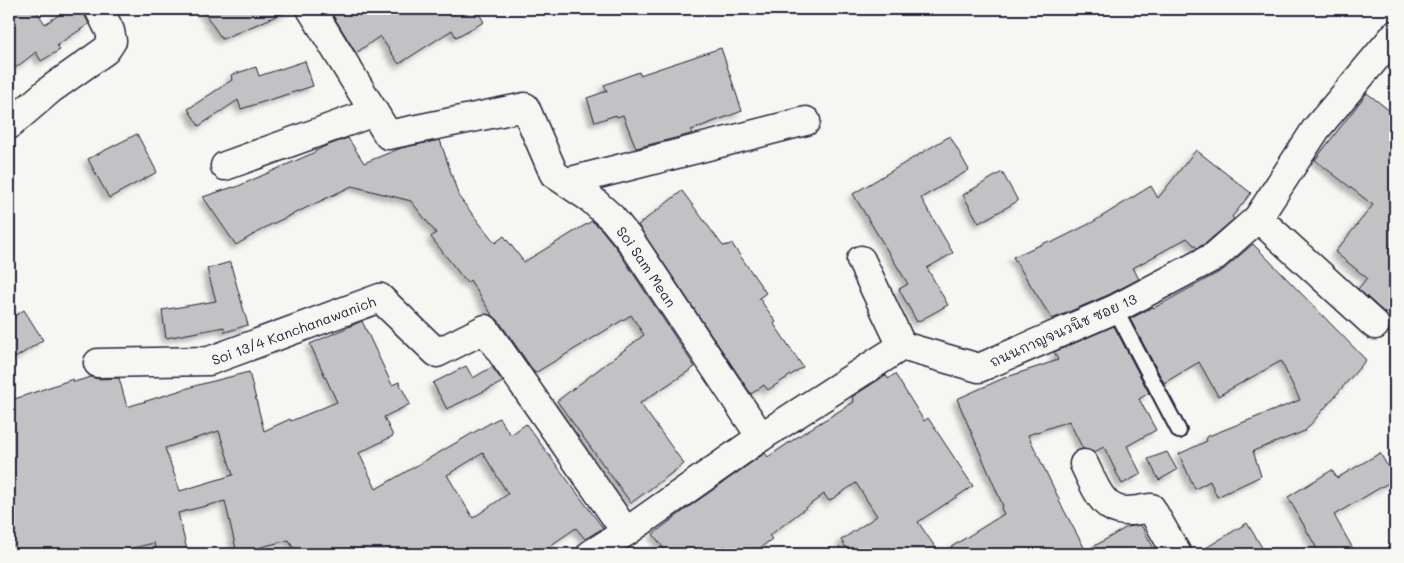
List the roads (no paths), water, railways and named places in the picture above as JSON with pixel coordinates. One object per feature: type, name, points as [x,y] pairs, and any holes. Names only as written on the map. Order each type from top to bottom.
[{"type":"street","points":[[9,125],[51,89],[106,50],[112,41],[110,31],[99,9]]},
{"type":"street","points":[[225,166],[374,112],[311,9]]},
{"type":"street","name":"ถนนกาญจนวนิช ซอย 13","points":[[902,346],[978,368],[1115,309],[1215,256],[1258,218],[1316,129],[1395,36]]},
{"type":"street","name":"Soi Sam Mean","points":[[374,112],[388,135],[525,107],[554,174],[591,199],[612,218],[630,240],[762,437]]},
{"type":"street","points":[[567,182],[806,121]]},
{"type":"street","points":[[1258,218],[1375,325]]},
{"type":"street","points":[[591,554],[626,532],[762,437],[902,346],[862,260]]},
{"type":"street","name":"Soi 13/4 Kanchanawanich","points":[[98,363],[209,362],[380,298],[437,353],[485,329],[626,532]]},
{"type":"street","points":[[1084,464],[1104,502],[1110,507],[1127,511],[1151,508],[1177,554]]},
{"type":"lane","points":[[1115,309],[1179,432]]}]
